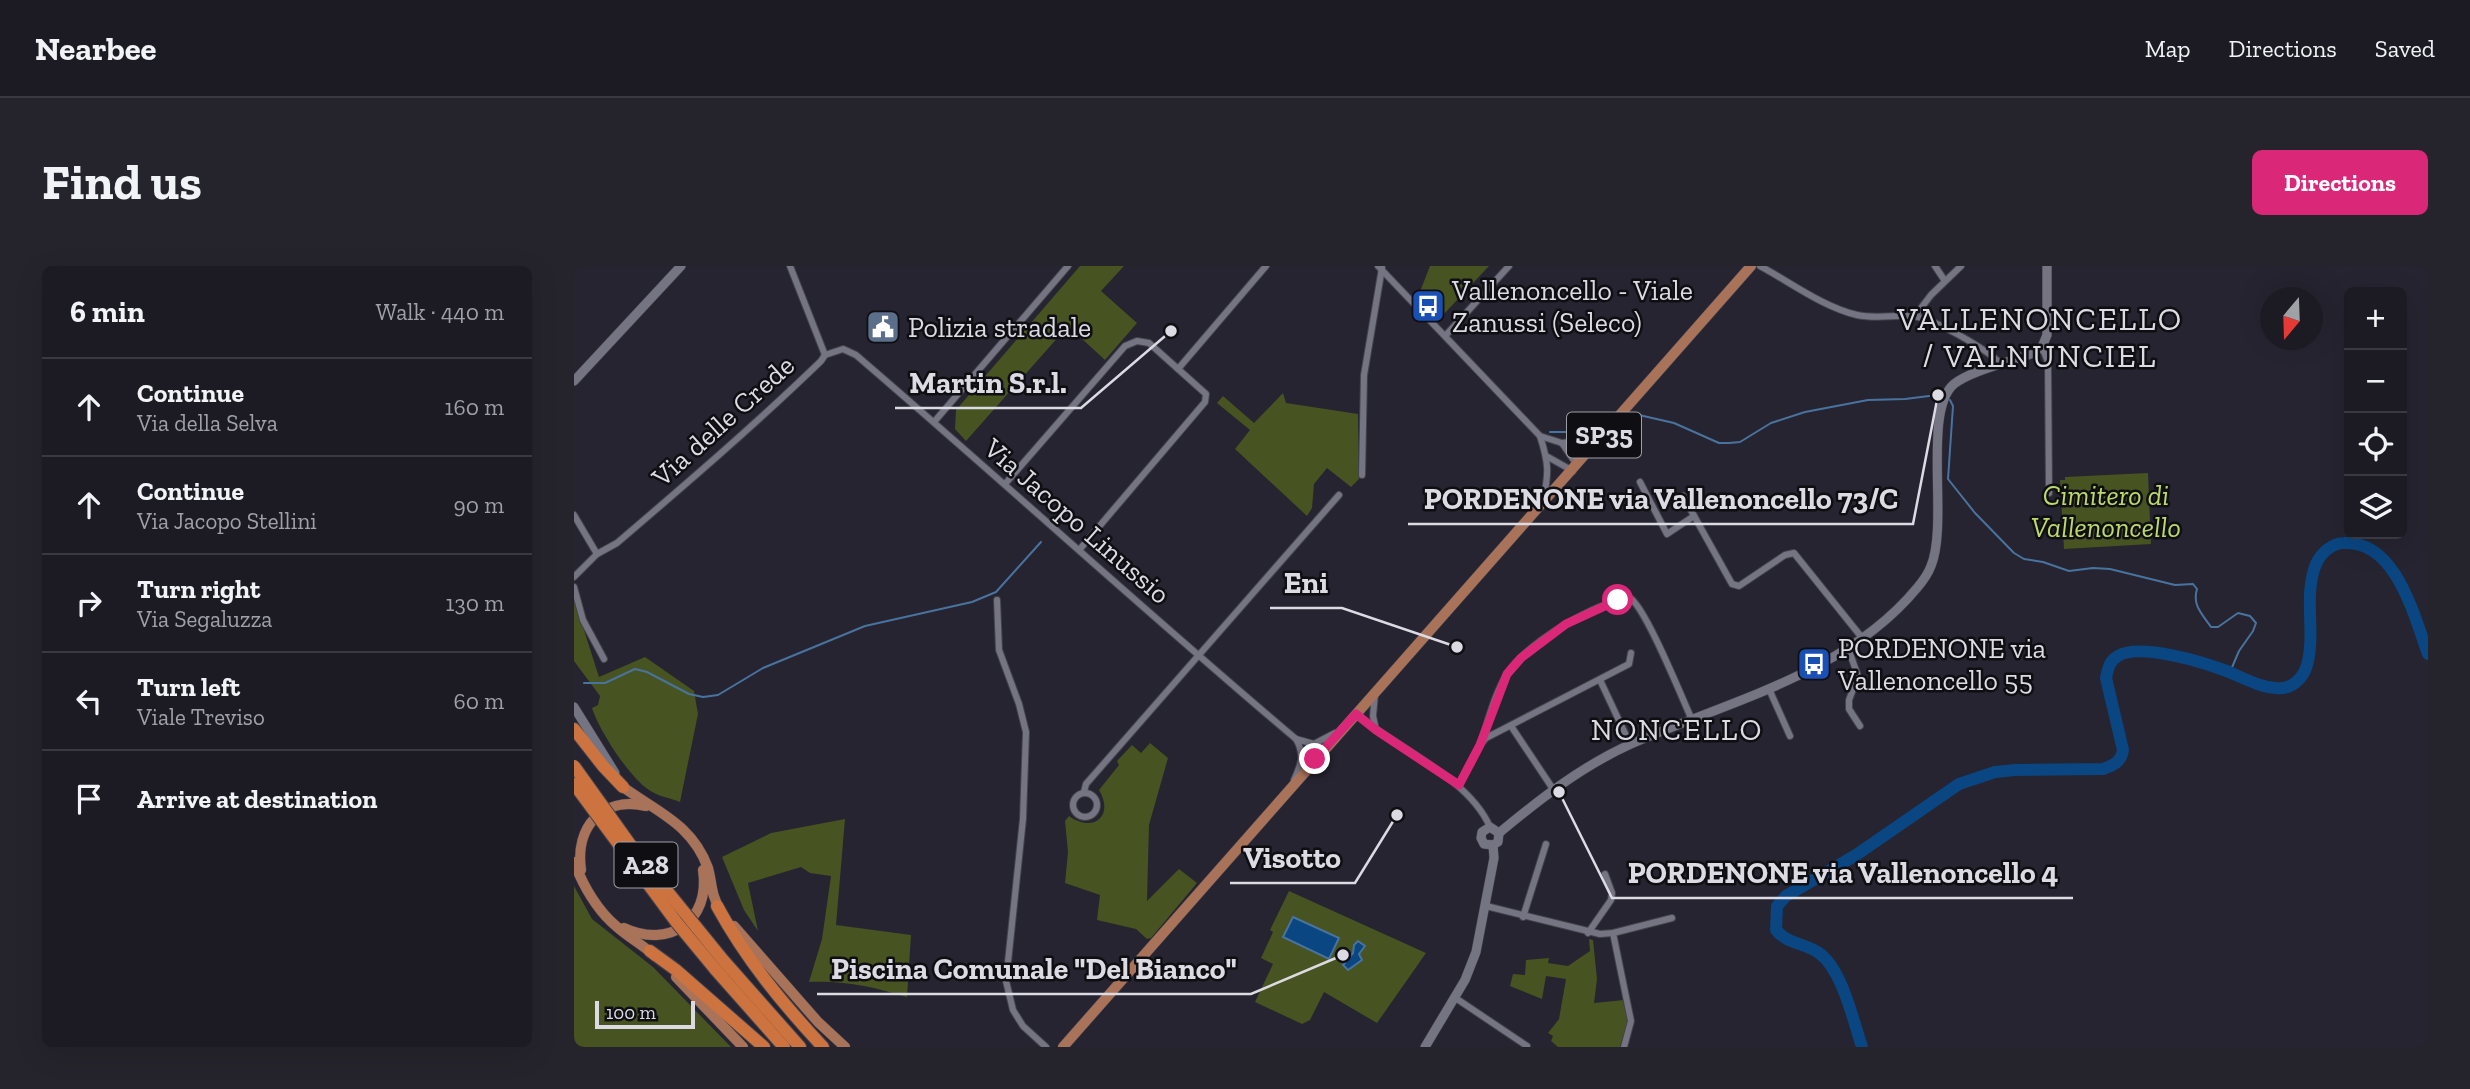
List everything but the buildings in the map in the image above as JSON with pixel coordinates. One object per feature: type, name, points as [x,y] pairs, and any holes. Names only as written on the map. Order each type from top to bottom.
[{"type":"highway","points":[[574,729],[623,787]]},
{"type":"highway","name":"A28","points":[[574,766],[719,965],[784,1047]]},
{"type":"highway","name":"A28","points":[[574,784],[677,923],[800,1047]]},
{"type":"highway","points":[[718,906],[758,971],[782,1003],[822,1047]]},
{"type":"highway","points":[[649,951],[707,996],[764,1047]]},
{"type":"main road","name":"SP35","points":[[1063,1047],[1317,757],[1575,469],[1751,266]]},
{"type":"main road","points":[[623,787],[684,829],[707,867],[712,893],[718,906],[802,1004],[845,1047]]},
{"type":"main road","points":[[587,890],[581,868],[581,845],[593,819],[606,810],[624,804],[656,808]]},
{"type":"main road","points":[[604,913],[622,927],[647,935],[667,934],[678,930],[690,921],[701,900],[704,875],[699,852]]},
{"type":"main road","points":[[574,862],[587,890],[615,926],[649,951],[743,1047]]},
{"type":"street","points":[[574,381],[681,266]]},
{"type":"street","name":"Via delle Crede","points":[[574,577],[597,554],[617,543],[724,451],[825,355],[790,266]]},
{"type":"street","points":[[934,422],[1068,266]]},
{"type":"street","points":[[1178,369],[1266,266]]},
{"type":"street","points":[[1446,335],[1509,266]]},
{"type":"street","points":[[1760,266],[1831,305],[1859,316],[1915,316],[1947,330],[2002,365]]},
{"type":"street","points":[[1935,266],[1945,281]]},
{"type":"street","points":[[1915,316],[1961,266]]},
{"type":"street","points":[[1490,827],[1482,832],[1481,838],[1484,844],[1493,845],[1498,842],[1499,833],[1553,789],[1590,765],[1630,744],[1769,689],[1863,639],[1895,612],[1917,589],[1932,565],[1937,529],[1939,423],[1948,392],[1962,379],[2033,353],[2042,346],[2047,335],[2047,266]]},
{"type":"street","points":[[1381,267],[1540,436],[1548,457],[1548,476],[1542,506]]},
{"type":"street","points":[[1362,475],[1364,375],[1381,267]]},
{"type":"street","points":[[1005,484],[1125,345],[1137,341],[1149,343],[1206,394],[1202,409],[1080,549]]},
{"type":"street","points":[[2042,346],[2048,362],[2049,493]]},
{"type":"street","name":"Via Jacopo Linussio","points":[[825,355],[843,349],[856,355],[1296,739]]},
{"type":"street","points":[[1540,436],[1562,443],[1603,437]]},
{"type":"street","points":[[1562,443],[1571,452],[1575,469]]},
{"type":"street","points":[[1548,457],[1575,469]]},
{"type":"street","points":[[1640,482],[1667,534],[1694,516]]},
{"type":"street","points":[[1084,792],[1086,784],[1339,495]]},
{"type":"street","points":[[1683,496],[1732,584],[1739,586],[1785,555],[1794,553],[1863,639]]},
{"type":"street","points":[[574,515],[597,554]]},
{"type":"street","points":[[574,587],[583,620],[604,659]]},
{"type":"street","points":[[1459,785],[1480,745],[1507,674],[1521,658],[1566,624],[1600,607],[1630,598],[1636,602],[1648,625],[1692,720]]},
{"type":"street","points":[[997,600],[999,650],[1026,732],[1023,819],[1006,981],[1013,1010],[1023,1026],[1046,1047]]},
{"type":"street","points":[[1848,648],[1858,676],[1849,699],[1849,709],[1860,726]]},
{"type":"street","points":[[1480,745],[1486,738],[1629,664],[1631,653]]},
{"type":"street","points":[[1600,680],[1630,744]]},
{"type":"street","points":[[1769,689],[1790,736]]},
{"type":"street","points":[[1375,693],[1373,716],[1376,730]]},
{"type":"street","points":[[574,707],[623,787]]},
{"type":"street","points":[[1356,714],[1459,785],[1490,827],[1499,833]]},
{"type":"street","points":[[1511,726],[1553,789]]},
{"type":"street","points":[[1296,739],[1318,743],[1341,730]]},
{"type":"street","points":[[1292,786],[1302,761],[1301,749],[1296,739]]},
{"type":"street","points":[[1301,749],[1310,756],[1317,757],[1314,747],[1309,743]]},
{"type":"street","points":[[1084,792],[1095,797],[1097,805],[1094,813],[1087,817],[1076,814],[1072,806],[1076,795],[1084,792]]},
{"type":"street","points":[[1523,917],[1546,844]]},
{"type":"street","points":[[1430,1045],[1476,952],[1494,858],[1493,845]]},
{"type":"street","points":[[1588,933],[1611,900],[1612,893],[1605,874]]},
{"type":"street","points":[[1486,906],[1588,933],[1613,933],[1672,918]]},
{"type":"street","points":[[1613,933],[1631,1021],[1624,1047]]},
{"type":"street","points":[[1454,997],[1527,1046]]},
{"type":"green space","points":[[1080,266],[1124,266],[1101,291],[1137,323],[1105,360],[1068,326],[966,441],[955,429],[956,410]]},
{"type":"green space","points":[[1430,266],[1489,266],[1443,315],[1419,294]]},
{"type":"green space","points":[[1283,393],[1286,403],[1358,414],[1359,479],[1351,487],[1327,468],[1314,484],[1312,508],[1307,516],[1235,449],[1250,430],[1217,403],[1223,396],[1254,423]]},
{"type":"green space","name":"Cimitero di Vallenoncello","points":[[2148,473],[2151,544],[2064,549],[2060,480],[2065,480],[2065,477]]},
{"type":"green space","points":[[574,599],[599,677],[645,657],[694,691],[698,714],[680,802],[656,794],[641,784],[624,764],[601,728],[592,708],[598,705],[600,696],[574,661]]},
{"type":"green space","points":[[1150,743],[1168,758],[1149,825],[1147,901],[1179,869],[1197,883],[1151,938],[1147,939],[1136,929],[1097,920],[1100,895],[1065,883],[1068,852],[1065,821],[1069,816],[1086,823],[1099,820],[1104,808],[1099,790],[1119,765],[1117,761],[1132,745],[1141,753]]},
{"type":"green space","points":[[845,819],[836,925],[911,935],[907,997],[858,985],[809,982],[822,939],[831,876],[810,873],[801,867],[748,883],[758,931],[744,910],[722,857],[771,833]]},
{"type":"green space","points":[[574,886],[592,919],[653,967],[731,1047],[574,1047]]},
{"type":"green space","points":[[1289,891],[1426,953],[1377,1023],[1324,992],[1310,1020],[1302,1024],[1255,1002],[1273,964],[1261,958],[1273,932],[1270,930]]},
{"type":"green space","points":[[1589,939],[1593,940],[1597,979],[1594,1003],[1624,1000],[1628,1023],[1620,1047],[1558,1047],[1551,1041],[1553,1036],[1548,1033],[1559,1019],[1566,979],[1546,976],[1542,999],[1510,986],[1513,974],[1525,975],[1526,960],[1549,958],[1548,963],[1568,966],[1590,951]]},
{"type":"water","points":[[1293,917],[1339,938],[1329,959],[1283,937]]},
{"type":"water","points":[[1358,941],[1365,946],[1359,954],[1362,960],[1348,970],[1343,965],[1353,953],[1354,945]]},
{"type":"waterway","points":[[1622,422],[1639,415],[1674,423],[1719,443],[1729,443],[1740,442],[1771,423],[1805,412],[1868,400],[1937,395]]},
{"type":"waterway","points":[[1950,400],[1953,406],[1948,479],[1975,513],[2014,553],[2024,559],[2069,571],[2110,569],[2175,585],[2193,584],[2197,589],[2197,605],[2211,627],[2218,627],[2238,613],[2250,616],[2256,623],[2230,672]]},
{"type":"waterway","points":[[1550,432],[1595,432]]},
{"type":"waterway","points":[[584,683],[605,683],[635,669],[647,672],[689,694],[703,697],[718,695],[763,668],[865,626],[972,602],[996,592],[1041,542]]},
{"type":"waterway","points":[[1862,1047],[1846,996],[1834,971],[1819,953],[1780,935],[1776,930],[1777,906],[1786,896],[1856,855],[1959,784],[1995,772],[2103,769],[2116,762],[2123,750],[2106,678],[2109,666],[2115,658],[2127,652],[2154,652],[2228,671],[2269,687],[2291,685],[2303,675],[2307,665],[2310,589],[2316,564],[2327,549],[2344,543],[2362,545],[2377,554],[2390,567],[2409,601],[2428,654]]},
{"type":"place","name":"Vallenoncello - Viale Zanussi (Seleco)","points":[[1428,306]]},
{"type":"place","name":"Polizia stradale","points":[[883,327]]},
{"type":"place","name":"Martin S.r.l.","points":[[1171,331]]},
{"type":"place","name":"PORDENONE via Vallenoncello 73/C","points":[[1938,395]]},
{"type":"place","name":"Eni","points":[[1457,647]]},
{"type":"place","name":"PORDENONE via Vallenoncello 55","points":[[1814,664]]},
{"type":"place","name":"PORDENONE via Vallenoncello 4","points":[[1559,792]]},
{"type":"place","name":"Visotto","points":[[1397,815]]},
{"type":"place","name":"Piscina Comunale \"Del Bianco\"","points":[[1343,955]]},
{"type":"district","name":"VALLENONCELLO / VALNUNCIEL","points":[[2040,338]]},
{"type":"district","name":"NONCELLO","points":[[1677,730]]},
{"type":"route","points":[[1315,759],[1356,714],[1459,785],[1480,745],[1507,674],[1521,658],[1566,624],[1618,600]]}]
